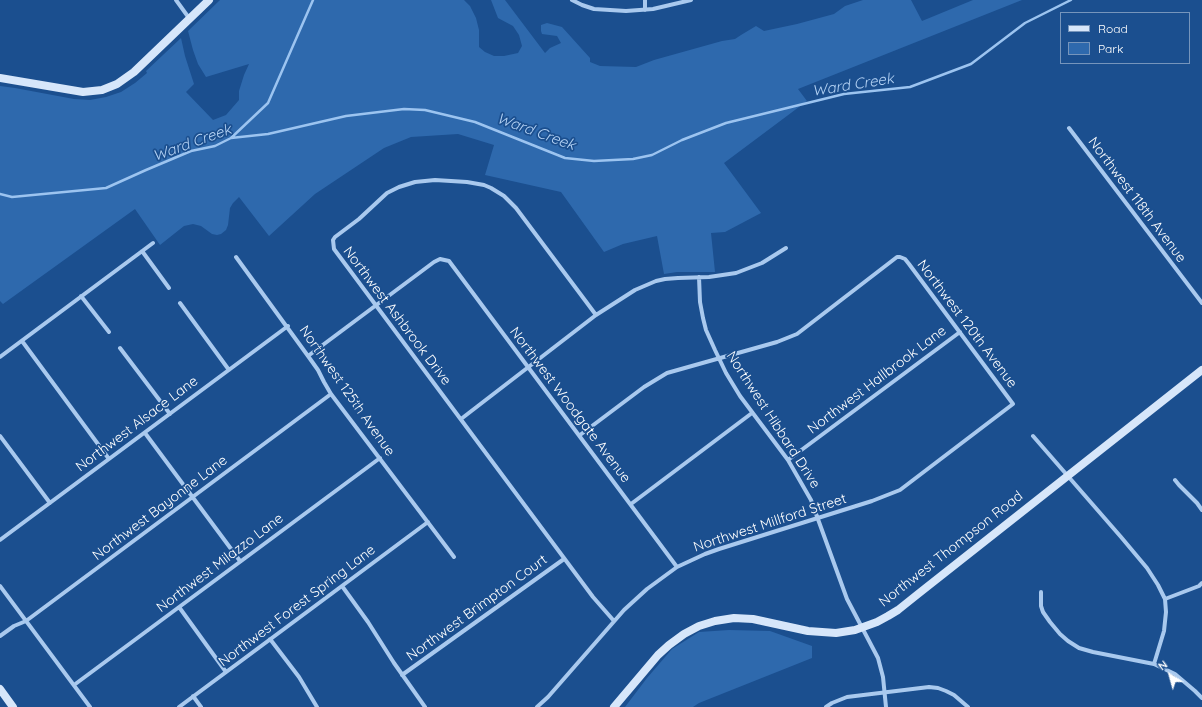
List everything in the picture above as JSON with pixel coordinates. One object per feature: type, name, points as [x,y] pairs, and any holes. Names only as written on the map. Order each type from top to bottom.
[{"type":"street","points":[[176,0],[190,19]]},
{"type":"street","points":[[0,78],[82,92],[102,90],[117,84],[134,72],[209,0]]},
{"type":"street","points":[[572,0],[594,9],[626,11],[645,10],[691,0]]},
{"type":"street","points":[[645,0],[645,10]]},
{"type":"street","name":"Northwest 118th Avenue","points":[[1069,128],[1202,303]]},
{"type":"street","name":"Northwest Ashbrook Drive","points":[[596,316],[516,208],[504,196],[491,188],[476,183],[435,180],[415,182],[399,187],[387,193],[359,219],[333,240],[334,249],[376,306],[564,559],[593,597],[614,621]]},
{"type":"street","points":[[0,357],[153,243]]},
{"type":"street","points":[[460,419],[596,316],[635,290],[665,279],[717,276],[745,270],[762,263],[786,248]]},
{"type":"street","points":[[142,251],[169,288]]},
{"type":"street","name":"Northwest 125th Avenue","points":[[236,257],[288,326],[318,370],[331,394],[454,557]]},
{"type":"street","name":"Northwest 120th Avenue","points":[[718,358],[784,340],[797,334],[897,258],[902,257],[909,264],[1013,404]]},
{"type":"street","name":"Northwest Woodgate Avenue","points":[[376,306],[434,262],[444,259],[451,263],[677,567]]},
{"type":"street","name":"Northwest Hibbard Drive","points":[[698,277],[703,318],[706,330],[718,358],[752,413],[788,460],[811,500],[847,599],[878,658],[885,692],[886,707]]},
{"type":"street","points":[[81,296],[109,332]]},
{"type":"street","points":[[180,303],[229,370]]},
{"type":"street","points":[[308,356],[376,306]]},
{"type":"street","name":"Northwest Alsace Lane","points":[[0,540],[288,326]]},
{"type":"street","name":"Northwest Hallbrook Lane","points":[[788,460],[960,332]]},
{"type":"street","points":[[22,341],[110,459]]},
{"type":"street","points":[[120,348],[170,414]]},
{"type":"street","points":[[580,435],[644,386],[660,376],[671,371],[718,358]]},
{"type":"street","name":"Northwest Thompson Road","points":[[614,707],[648,666],[669,645],[684,634],[699,626],[715,621],[734,618],[753,619],[808,631],[846,632],[877,622],[898,610],[1202,370]]},
{"type":"street","name":"Northwest Bayonne Lane","points":[[0,636],[14,626],[26,621],[331,394]]},
{"type":"street","name":"Northwest Millford Street","points":[[537,707],[614,621],[642,593],[677,567],[705,554],[872,501],[900,490],[1013,404]]},
{"type":"street","points":[[631,504],[752,413]]},
{"type":"street","points":[[145,433],[240,561]]},
{"type":"street","points":[[0,436],[50,503]]},
{"type":"street","points":[[1033,436],[1121,537],[1147,568],[1158,585],[1165,599],[1166,612],[1164,631],[1154,664]]},
{"type":"street","name":"Northwest Milazzo Lane","points":[[74,685],[380,458]]},
{"type":"street","points":[[1175,480],[1202,510]]},
{"type":"street","name":"Northwest Forest Spring Lane","points":[[179,707],[428,522]]},
{"type":"street","name":"Northwest Brimpton Court","points":[[402,675],[564,559]]},
{"type":"street","points":[[1165,599],[1202,583]]},
{"type":"street","points":[[0,586],[90,707]]},
{"type":"street","points":[[342,586],[425,707]]},
{"type":"street","points":[[1041,592],[1041,606],[1043,612],[1050,622],[1068,641],[1079,648],[1093,652],[1154,664],[1181,678],[1196,690],[1202,698]]},
{"type":"street","points":[[179,607],[226,672]]},
{"type":"street","points":[[270,639],[298,677],[317,707]]},
{"type":"street","points":[[826,707],[847,697],[920,687],[938,688],[954,695],[968,707]]},
{"type":"street","points":[[0,689],[13,707]]},
{"type":"street","points":[[193,696],[201,707]]},
{"type":"green space","points":[[220,0],[464,0],[470,6],[476,18],[479,30],[479,47],[485,52],[494,56],[504,56],[518,53],[522,46],[519,35],[513,26],[498,18],[491,0],[505,0],[545,53],[550,48],[561,43],[557,36],[542,34],[541,25],[547,23],[562,27],[590,58],[590,62],[600,66],[636,67],[654,60],[722,41],[735,39],[756,26],[764,31],[797,24],[834,14],[845,6],[863,0],[911,0],[922,21],[973,0],[1022,0],[798,89],[807,101],[724,163],[761,213],[725,232],[711,233],[715,272],[677,272],[664,274],[657,236],[623,244],[604,252],[561,192],[485,175],[494,145],[458,134],[411,137],[384,148],[315,194],[269,236],[239,197],[230,208],[228,225],[226,230],[221,234],[212,234],[201,226],[193,224],[184,226],[160,245],[135,209],[3,304],[0,301],[0,86],[74,99],[90,100],[106,97],[121,92],[135,83],[147,73],[146,71],[181,38],[194,84],[186,92],[213,120],[226,115],[239,100],[239,91],[249,64],[206,77],[198,64],[188,31]]},
{"type":"green space","points":[[729,630],[770,631],[812,646],[812,658],[699,703],[693,707],[625,707],[672,649],[699,632]]},
{"type":"waterway","points":[[231,138],[268,103],[313,0]]},
{"type":"waterway","name":"Ward Creek","points":[[0,194],[12,197],[106,188],[191,151],[215,146],[231,138],[268,134],[346,116],[404,109],[425,110],[475,122],[565,158],[594,161],[633,159],[652,155],[682,140],[726,123],[844,94],[910,87],[971,64],[1025,23],[1071,0]]}]
